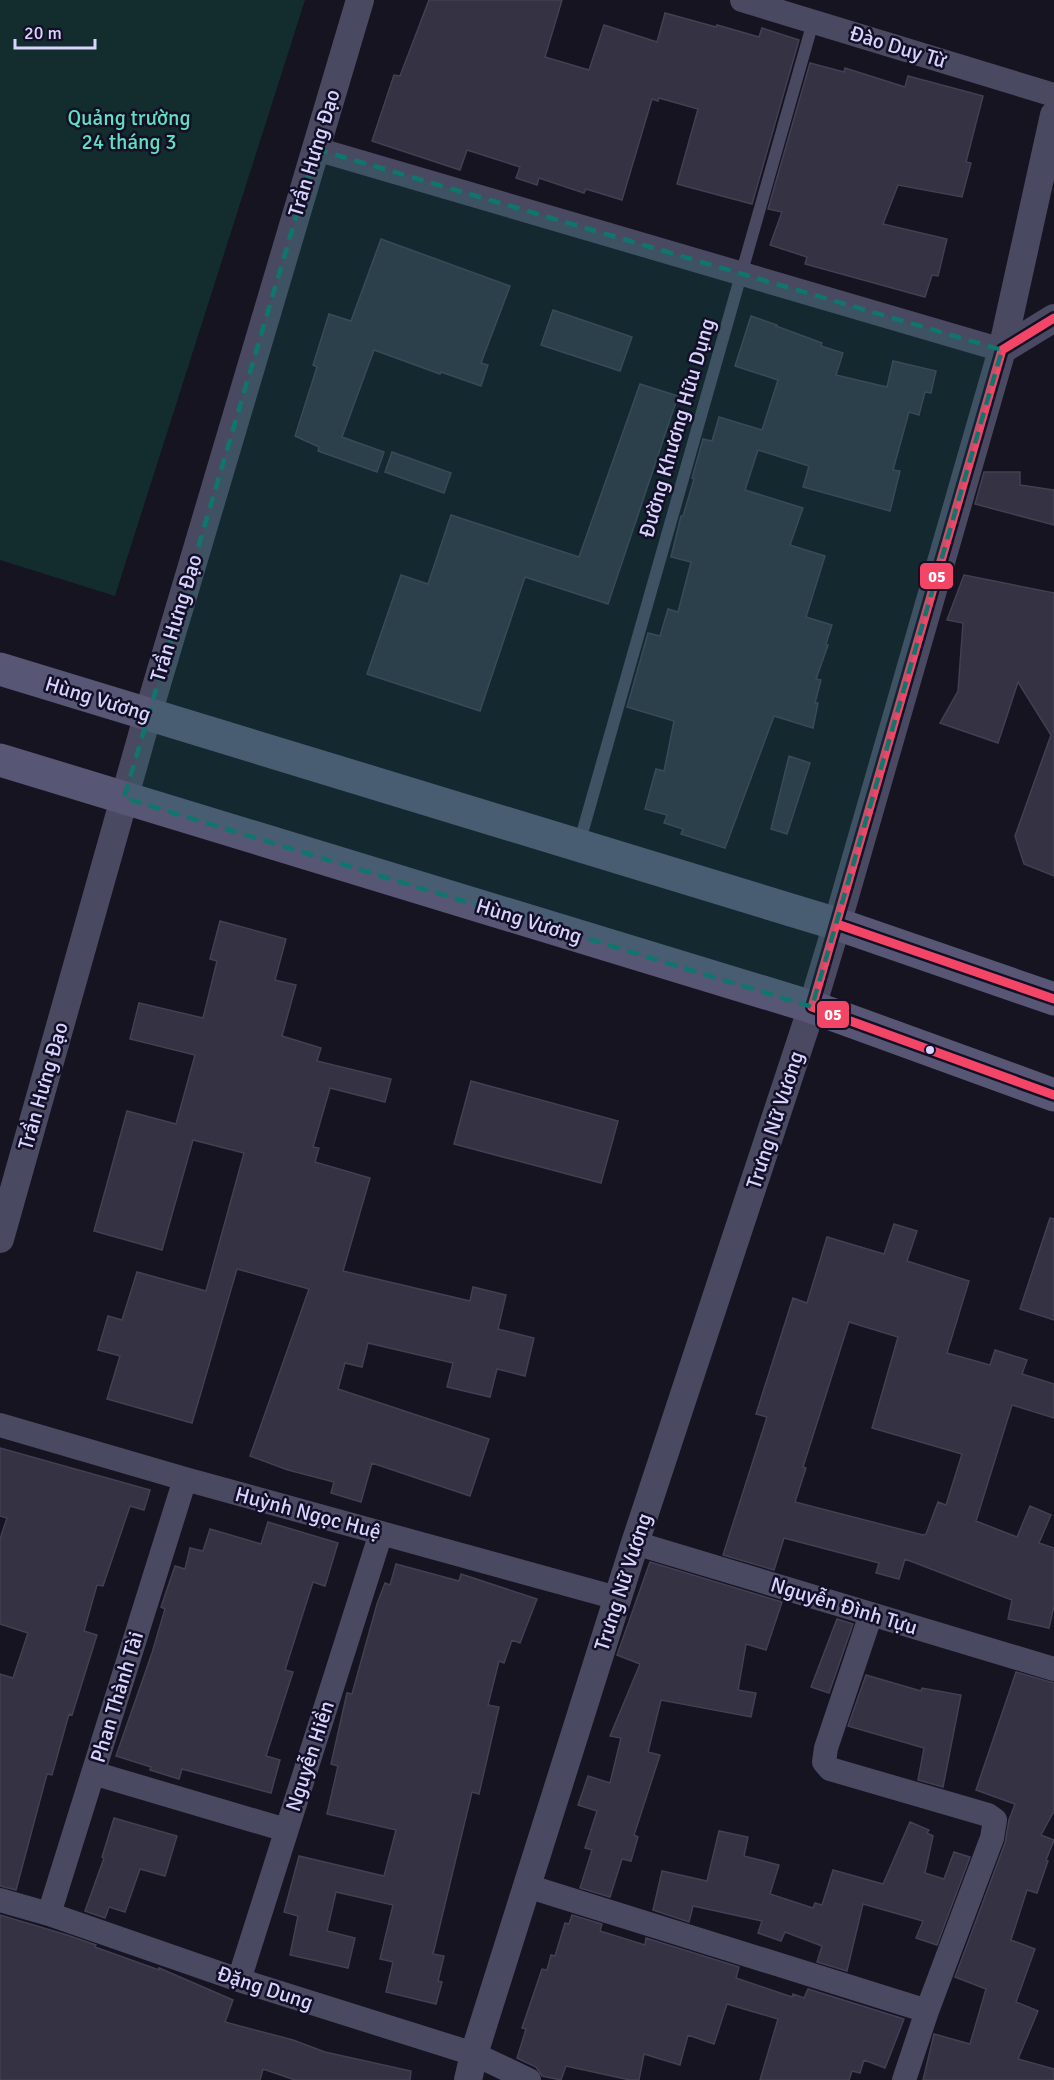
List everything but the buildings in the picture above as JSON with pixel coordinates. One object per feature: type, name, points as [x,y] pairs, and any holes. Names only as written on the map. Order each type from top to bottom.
[{"type":"main road","name":"Hùng Vương","points":[[0,669],[837,924],[1054,999]]},
{"type":"main road","name":"Hùng Vương","points":[[0,760],[812,1007],[1054,1095]]},
{"type":"street","name":"Trần Hưng Đạo","points":[[0,1239],[148,714],[360,0]]},
{"type":"street","name":"Đào Duy Từ","points":[[742,0],[1054,94]]},
{"type":"street","name":"Trưng Nữ Vương","points":[[471,2067],[617,1598],[812,1007],[837,924],[1002,350],[1054,114]]},
{"type":"street","points":[[316,149],[1002,350],[1054,318]]},
{"type":"street","name":"Huỳnh Ngọc Huệ","points":[[0,1425],[185,1479],[617,1598]]},
{"type":"street","name":"Phan Thành Tài","points":[[49,1914],[185,1479]]},
{"type":"street","name":"Nguyễn Hiền","points":[[239,1980],[381,1533]]},
{"type":"street","name":"Nguyễn Đình Tựu","points":[[635,1543],[1054,1669]]},
{"type":"street","points":[[871,1614],[826,1748],[824,1762],[830,1769],[988,1815],[995,1820],[992,1838],[927,2011],[904,2080]]},
{"type":"street","points":[[93,1773],[286,1830]]},
{"type":"street","points":[[527,1886],[927,2011]]},
{"type":"street","name":"Đặng Dung","points":[[0,1900],[49,1914],[239,1980],[471,2067],[528,2080]]},
{"type":"lane","name":"Đường Khương Hữu Dụng","points":[[578,845],[813,22]]},
{"type":"highlighted area","points":[[316,149],[1002,350],[812,1007],[124,798]]},
{"type":"green space","name":"Quảng trường 24 tháng 3","points":[[0,0],[305,0],[115,596],[0,560]]},
{"type":"transit line","name":"05","points":[[1002,350],[1054,318]]},
{"type":"transit line","name":"05","points":[[1002,350],[812,1007],[1054,1095]]},
{"type":"transit line","name":"05","points":[[837,924],[1054,999]]}]
